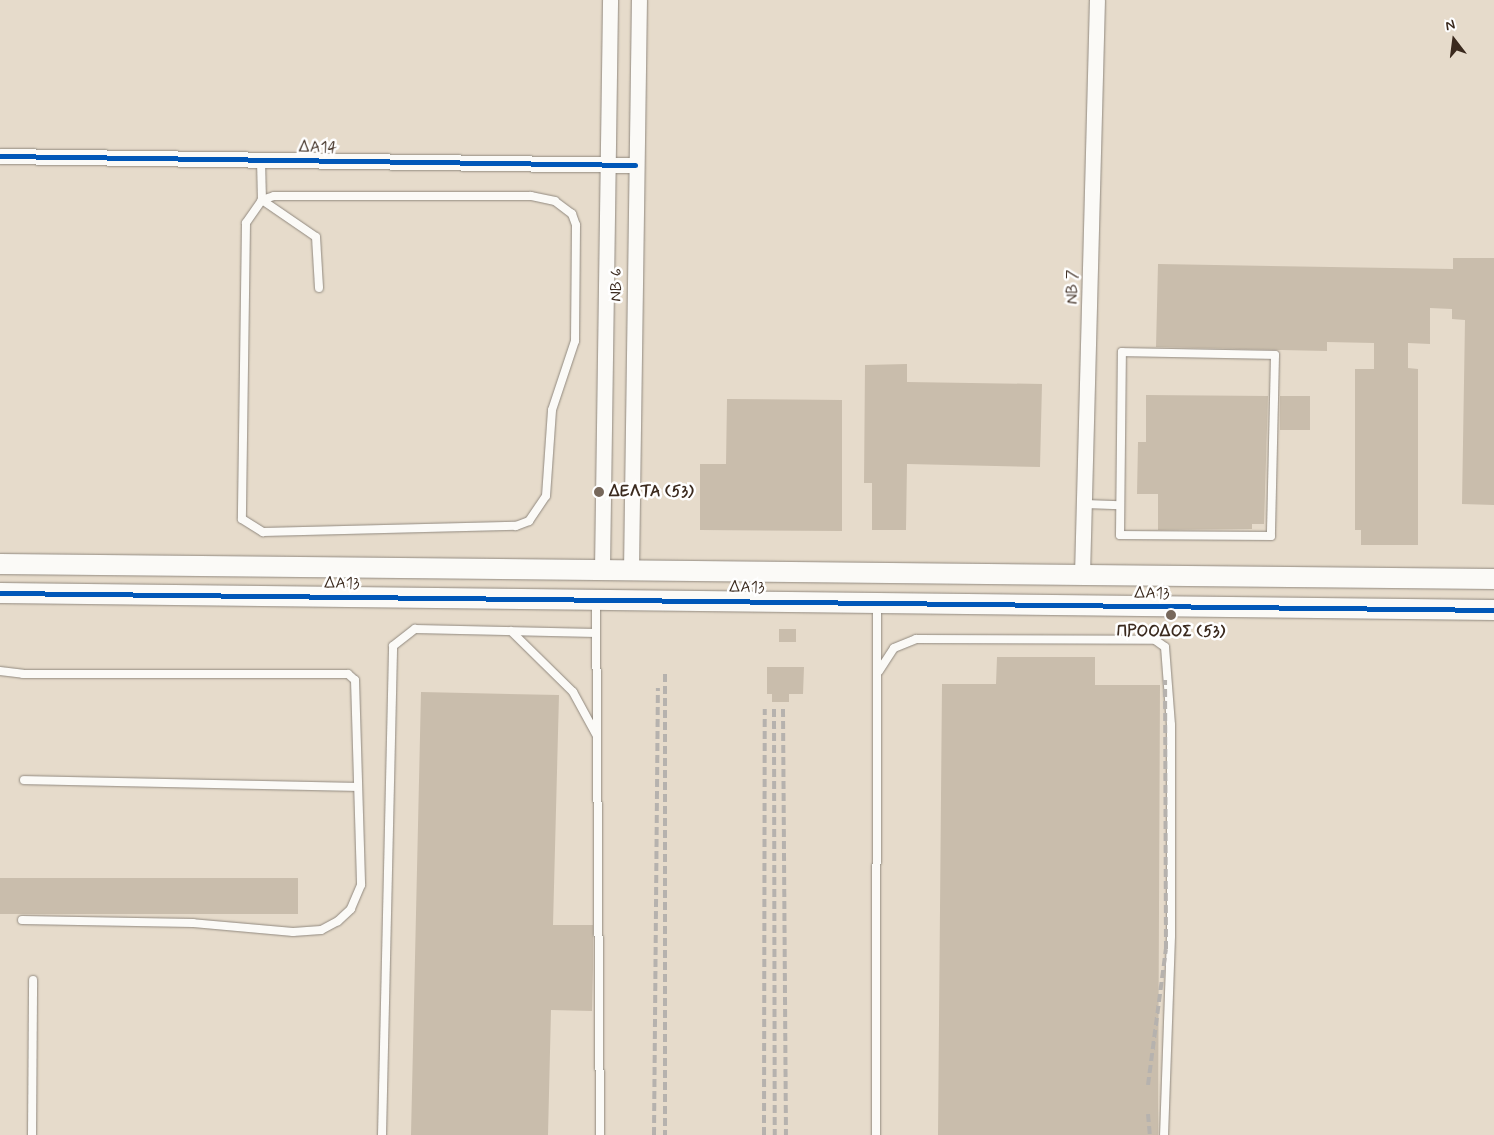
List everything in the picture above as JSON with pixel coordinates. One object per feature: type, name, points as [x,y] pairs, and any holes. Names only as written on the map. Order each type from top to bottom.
[{"type":"street","name":"ΝΒ 6","points":[[602,570],[610,0]]},
{"type":"street","name":"ΝΒ 6","points":[[631,570],[638,0]]},
{"type":"street","name":"ΝΒ 7","points":[[1082,575],[1098,0]]},
{"type":"street","name":"ΔΑ14","points":[[0,156],[635,165]]},
{"type":"street","name":"ΔΑ13","points":[[0,564],[1494,579]]},
{"type":"street","points":[[602,570],[606,599]]},
{"type":"street","points":[[606,599],[631,570]]},
{"type":"street","points":[[1082,575],[1082,606]]},
{"type":"street","name":"ΔΑ13","points":[[0,593],[1494,610]]},
{"type":"lane","points":[[261,160],[262,200],[246,223],[242,519],[263,532],[516,526],[528,521],[538,511],[548,488],[552,410],[575,341],[576,225],[572,214],[555,201],[531,196],[274,196],[262,200]]},
{"type":"lane","points":[[262,200],[316,237],[319,288]]},
{"type":"lane","points":[[1122,352],[1275,355],[1271,536],[1120,535],[1120,505],[1122,352]]},
{"type":"lane","points":[[1085,504],[1120,505]]},
{"type":"lane","points":[[600,1135],[599,742],[596,633],[606,599]]},
{"type":"lane","points":[[876,1135],[879,671],[877,602]]},
{"type":"lane","points":[[382,1135],[393,646],[415,629],[596,633]]},
{"type":"lane","points":[[511,631],[573,692],[599,742]]},
{"type":"lane","points":[[879,671],[894,648],[916,639],[1155,640],[1165,647],[1171,725],[1171,917],[1164,1135]]},
{"type":"lane","points":[[0,670],[22,674],[348,674],[355,680],[356,787],[360,890],[351,909],[321,930],[22,920]]},
{"type":"lane","points":[[24,780],[356,787]]},
{"type":"lane","points":[[32,1135],[33,980]]},
{"type":"building","points":[[1453,258],[1494,258],[1494,505],[1462,504],[1465,320],[1452,319],[1452,309],[1430,308],[1430,344],[1408,343],[1408,368],[1418,369],[1418,545],[1361,545],[1361,530],[1355,530],[1355,369],[1374,369],[1374,343],[1327,342],[1327,351],[1156,347],[1158,264],[1453,269]]},
{"type":"building","points":[[907,364],[907,382],[1042,384],[1040,467],[907,464],[906,530],[872,530],[872,483],[864,483],[865,365]]},
{"type":"building","points":[[1146,395],[1268,396],[1264,524],[1252,524],[1252,529],[1158,530],[1158,494],[1137,494],[1138,442],[1146,442]]},
{"type":"building","points":[[1280,396],[1310,396],[1310,430],[1280,430]]},
{"type":"building","points":[[727,399],[842,400],[842,531],[700,530],[700,464],[726,464]]},
{"type":"building","points":[[779,629],[796,629],[796,642],[779,642]]},
{"type":"building","points":[[997,657],[1095,657],[1095,685],[1160,685],[1158,1135],[938,1135],[942,684],[996,684]]},
{"type":"building","points":[[767,667],[804,667],[803,694],[789,694],[789,702],[772,702],[772,694],[767,694]]},
{"type":"building","points":[[421,692],[559,695],[553,925],[593,925],[592,1011],[551,1010],[548,1135],[411,1135]]},
{"type":"building","points":[[0,878],[298,878],[298,914],[0,914]]},
{"type":"railway","points":[[665,674],[665,1135]]},
{"type":"railway","points":[[1148,1085],[1166,949],[1165,680]]},
{"type":"railway","points":[[654,1135],[658,688]]},
{"type":"railway","points":[[764,1135],[765,709]]},
{"type":"railway","points":[[774,709],[775,1135]]},
{"type":"railway","points":[[783,709],[786,1135]]},
{"type":"railway","points":[[1148,1114],[1150,1135]]},
{"type":"cycle path","points":[[0,156],[635,165]]},
{"type":"cycle path","points":[[0,593],[1494,610]]},
{"type":"place","name":"ΔΕΛΤΑ (53)","points":[[599,492]]},
{"type":"place","name":"ΠΡΟΟΔΟΣ (53)","points":[[1171,615]]}]
